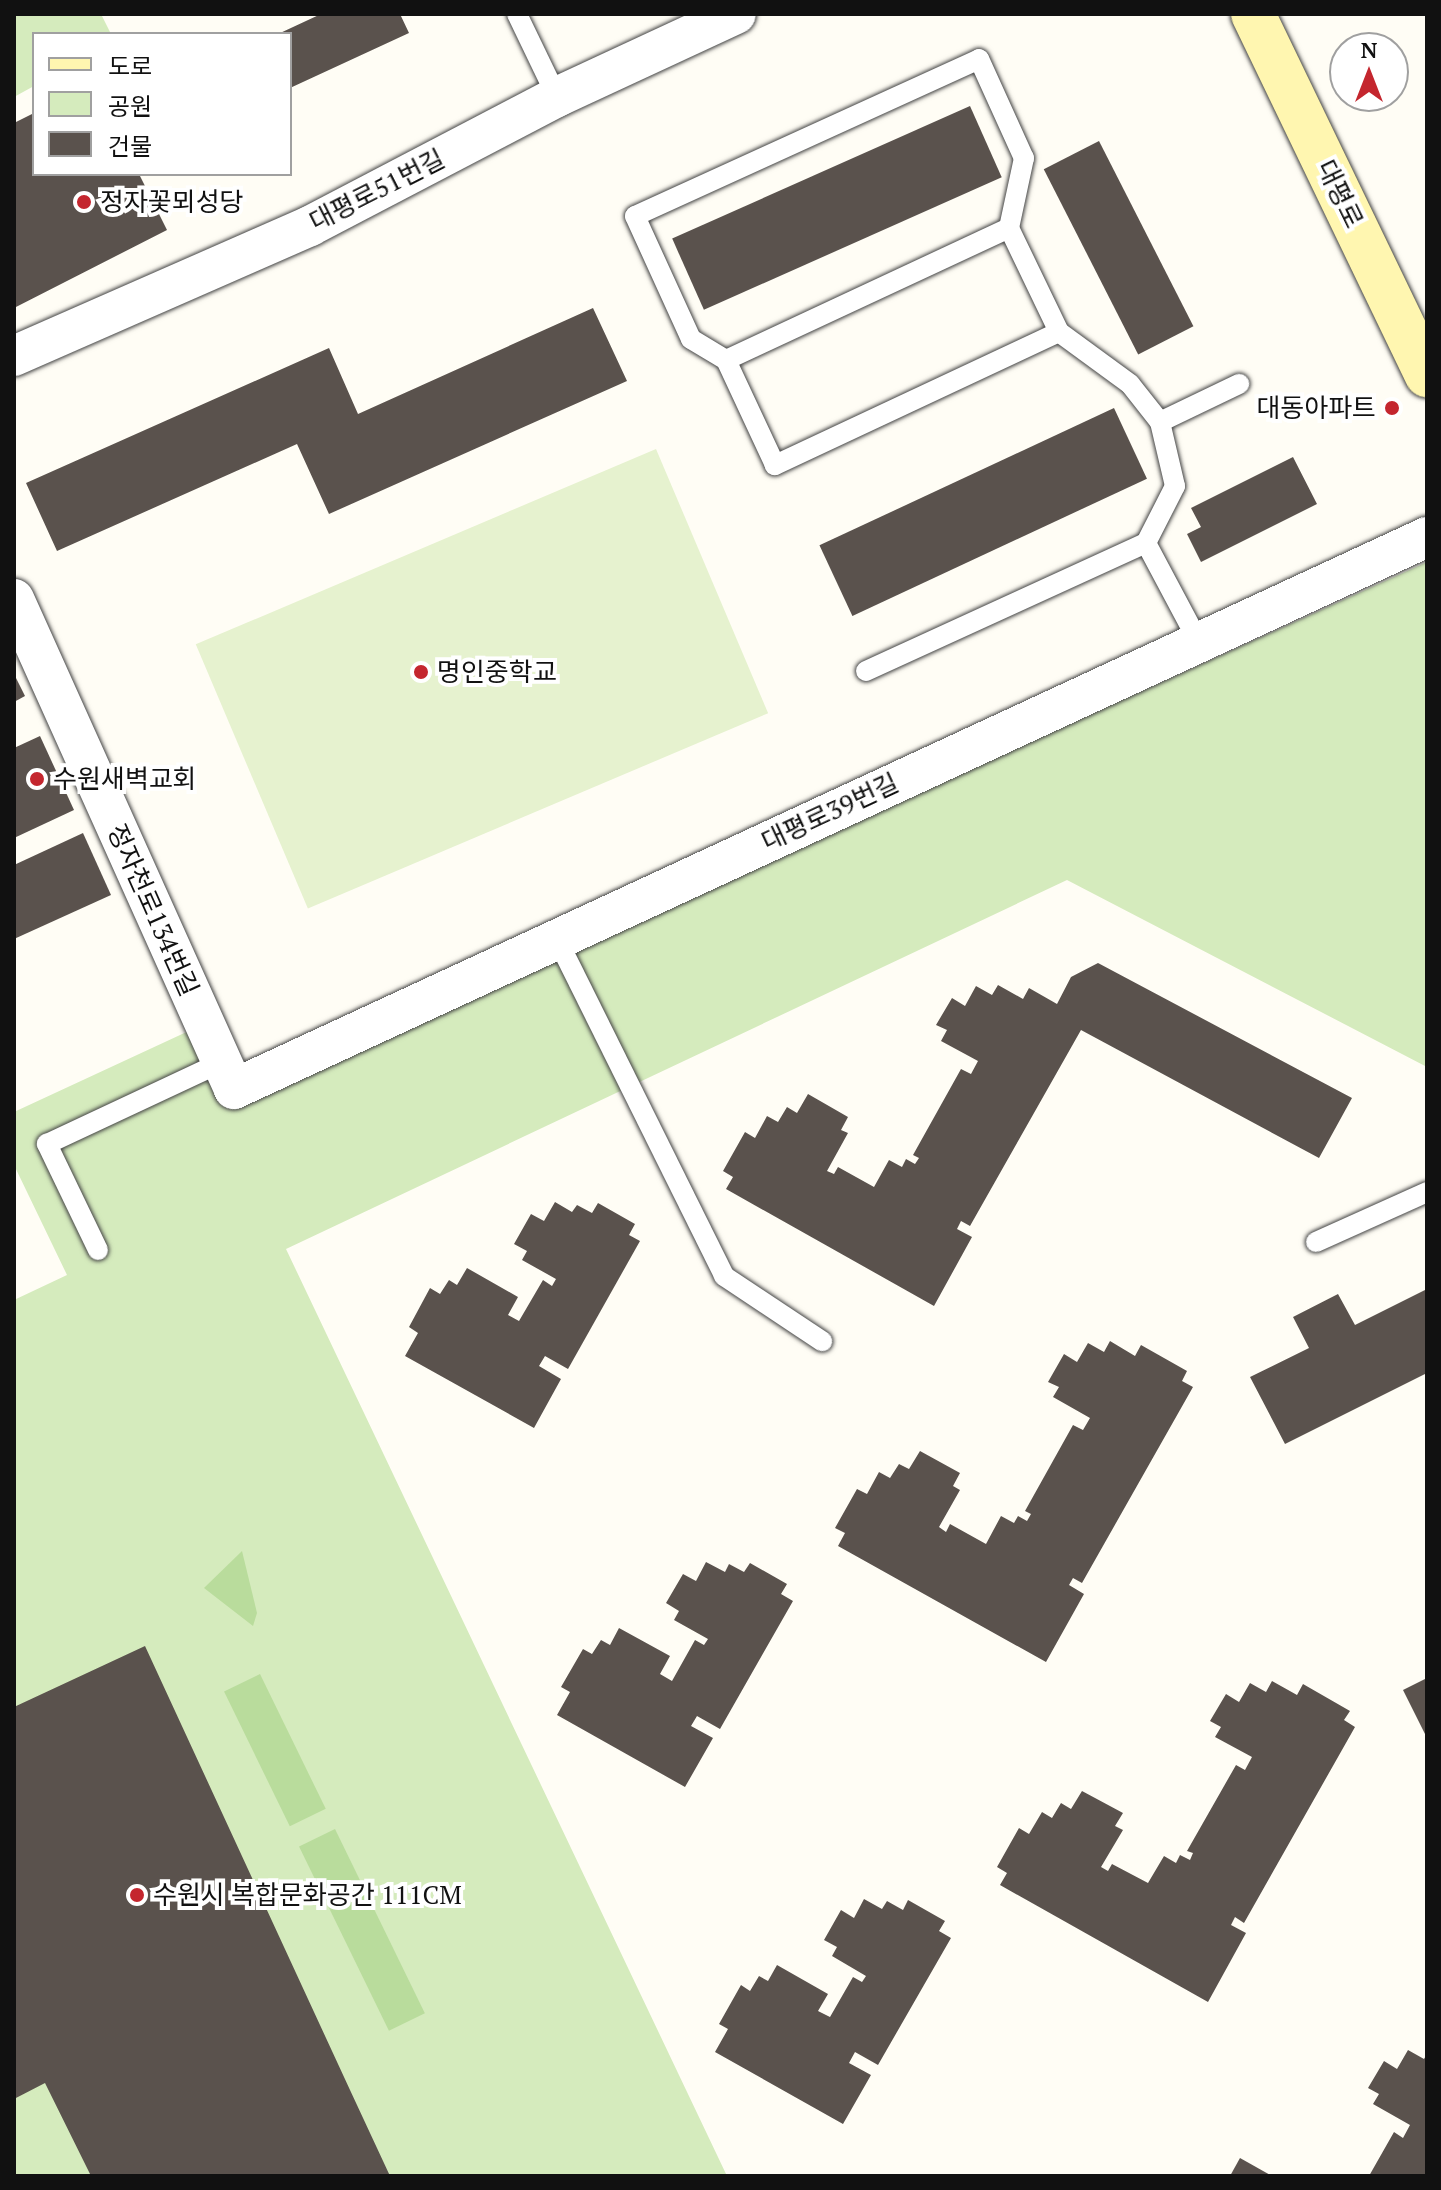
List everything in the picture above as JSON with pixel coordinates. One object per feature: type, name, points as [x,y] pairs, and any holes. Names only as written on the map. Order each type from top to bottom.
[{"type":"street","name":"대평로51번길","points":[[14,356],[310,226],[557,97],[736,14]]},
{"type":"street","name":"대평로","points":[[1253,14],[1427,375]]},
{"type":"street","name":"대평로39번길","points":[[228,1075],[557,939],[1427,537]]},
{"type":"street","name":"정자천로134번길","points":[[14,599],[228,1075]]},
{"type":"lane","points":[[517,14],[557,97]]},
{"type":"lane","points":[[866,671],[1146,543],[1175,486],[1160,422],[1130,384],[1059,332],[1009,228],[1024,158],[979,59],[635,216],[691,339],[726,360],[775,465],[1059,332]]},
{"type":"lane","points":[[726,360],[1009,228]]},
{"type":"lane","points":[[1160,422],[1239,384]]},
{"type":"lane","points":[[1146,543],[1198,641]]},
{"type":"lane","points":[[557,939],[724,1276],[822,1341]]},
{"type":"lane","points":[[98,1250],[47,1144],[228,1075]]},
{"type":"lane","points":[[1316,1242],[1427,1192]]},
{"type":"green space","points":[[14,14],[101,14],[110,32],[32,32],[32,87],[14,97]]},
{"type":"green space","points":[[656,449],[768,713],[308,909],[196,644]]},
{"type":"green space","points":[[1427,562],[1427,1067],[1067,880],[286,1249],[727,2176],[14,2176],[14,1300],[67,1275],[14,1165],[14,1112],[193,1029],[229,1105]]},
{"type":"green space","points":[[242,1551],[257,1613],[253,1626],[204,1588]]},
{"type":"green space","points":[[260,1674],[326,1809],[290,1826],[224,1692]]},
{"type":"green space","points":[[335,1829],[425,2013],[389,2031],[299,1847]]},
{"type":"building","points":[[321,14],[400,14],[409,33],[292,87],[292,32],[282,32]]},
{"type":"building","points":[[970,106],[1002,177],[704,310],[672,239]]},
{"type":"building","name":"정자꽃뫼성당","points":[[32,114],[32,176],[140,176],[167,230],[14,308],[14,123]]},
{"type":"building","points":[[1099,141],[1193,326],[1138,354],[1044,169]]},
{"type":"building","points":[[593,308],[627,381],[329,514],[297,444],[57,551],[26,483],[329,348],[358,414]]},
{"type":"building","points":[[1114,408],[1147,479],[852,616],[819,545]]},
{"type":"building","points":[[1293,457],[1317,504],[1201,562],[1187,534],[1201,527],[1191,508]]},
{"type":"building","points":[[14,674],[25,696],[14,702]]},
{"type":"building","name":"수원새벽교회","points":[[40,736],[74,810],[14,838],[14,748]]},
{"type":"building","points":[[83,833],[111,895],[14,939],[14,865]]},
{"type":"building","points":[[1098,963],[1352,1098],[1319,1158],[1081,1030],[970,1226],[961,1221],[957,1229],[972,1237],[934,1306],[726,1189],[733,1177],[723,1171],[745,1132],[755,1138],[767,1116],[778,1122],[787,1107],[797,1113],[808,1094],[848,1117],[841,1130],[848,1133],[827,1171],[834,1174],[838,1167],[874,1187],[889,1160],[902,1167],[906,1159],[915,1164],[919,1158],[913,1155],[961,1069],[971,1074],[978,1061],[941,1041],[947,1030],[936,1025],[952,998],[965,1006],[976,986],[992,995],[998,985],[1023,999],[1029,988],[1057,1004],[1071,977]]},
{"type":"building","points":[[555,1202],[572,1212],[577,1205],[592,1213],[598,1203],[635,1224],[629,1235],[640,1241],[568,1369],[545,1356],[539,1366],[561,1379],[534,1428],[405,1356],[418,1333],[409,1327],[430,1288],[440,1294],[449,1280],[457,1285],[467,1268],[518,1297],[508,1315],[519,1321],[543,1280],[552,1286],[556,1279],[522,1260],[527,1251],[514,1244],[531,1214],[544,1221]]},
{"type":"building","points":[[1427,1289],[1427,1373],[1285,1444],[1250,1377],[1309,1348],[1293,1317],[1338,1294],[1355,1325]]},
{"type":"building","points":[[1110,1341],[1135,1356],[1141,1345],[1187,1371],[1182,1381],[1193,1387],[1082,1583],[1073,1578],[1069,1585],[1084,1594],[1046,1662],[838,1546],[845,1533],[835,1528],[857,1489],[867,1494],[879,1472],[890,1478],[899,1464],[909,1469],[920,1451],[960,1473],[953,1486],[960,1490],[939,1527],[946,1532],[950,1524],[986,1544],[1001,1516],[1014,1523],[1018,1516],[1027,1521],[1031,1514],[1025,1511],[1073,1425],[1083,1430],[1090,1418],[1053,1397],[1059,1387],[1048,1382],[1064,1354],[1077,1362],[1088,1343],[1104,1352]]},
{"type":"building","points":[[706,1562],[725,1572],[729,1564],[744,1572],[750,1563],[787,1584],[781,1594],[793,1601],[720,1729],[697,1716],[691,1726],[713,1738],[685,1787],[557,1715],[570,1692],[561,1687],[583,1649],[592,1654],[601,1640],[610,1645],[619,1628],[670,1656],[660,1674],[672,1681],[695,1640],[704,1645],[708,1639],[674,1620],[679,1611],[666,1603],[683,1574],[696,1581]]},
{"type":"building","name":"수원시 복합문화공간 111CM","points":[[145,1646],[390,2176],[91,2176],[45,2083],[14,2099],[14,1707]]},
{"type":"building","points":[[1427,1678],[1427,1738],[1403,1690]]},
{"type":"building","points":[[1272,1681],[1297,1695],[1303,1684],[1350,1711],[1344,1720],[1355,1727],[1244,1923],[1235,1917],[1231,1925],[1246,1933],[1208,2002],[1000,1885],[1007,1873],[997,1867],[1019,1828],[1029,1834],[1042,1812],[1052,1818],[1061,1803],[1071,1809],[1082,1791],[1123,1813],[1115,1826],[1123,1830],[1101,1867],[1108,1871],[1112,1864],[1148,1883],[1164,1856],[1176,1863],[1180,1855],[1190,1860],[1193,1853],[1187,1851],[1236,1765],[1245,1770],[1252,1757],[1215,1737],[1221,1727],[1210,1721],[1226,1694],[1239,1702],[1250,1683],[1266,1692]]},
{"type":"building","points":[[864,1899],[882,1909],[887,1901],[903,1910],[908,1900],[945,1921],[939,1931],[951,1938],[878,2065],[855,2052],[849,2063],[871,2075],[843,2124],[715,2052],[728,2029],[719,2024],[741,1985],[750,1991],[759,1976],[768,1981],[777,1965],[828,1994],[818,2011],[830,2017],[853,1977],[862,1982],[866,1976],[832,1956],[837,1947],[824,1940],[841,1910],[854,1918]]},
{"type":"building","points":[[1408,2050],[1424,2059],[1427,2054],[1427,2176],[1369,2176],[1394,2132],[1403,2138],[1410,2125],[1373,2104],[1379,2094],[1368,2088],[1384,2061],[1397,2069]]},
{"type":"building","points":[[1240,2158],[1272,2176],[1230,2176]]},
{"type":"place","name":"정자꽃뫼성당","points":[[84,202]]},
{"type":"place","name":"대동아파트","points":[[1392,408]]},
{"type":"place","name":"명인중학교","points":[[421,672]]},
{"type":"place","name":"수원새벽교회","points":[[37,779]]},
{"type":"place","name":"수원시 복합문화공간 111CM","points":[[137,1895]]}]
